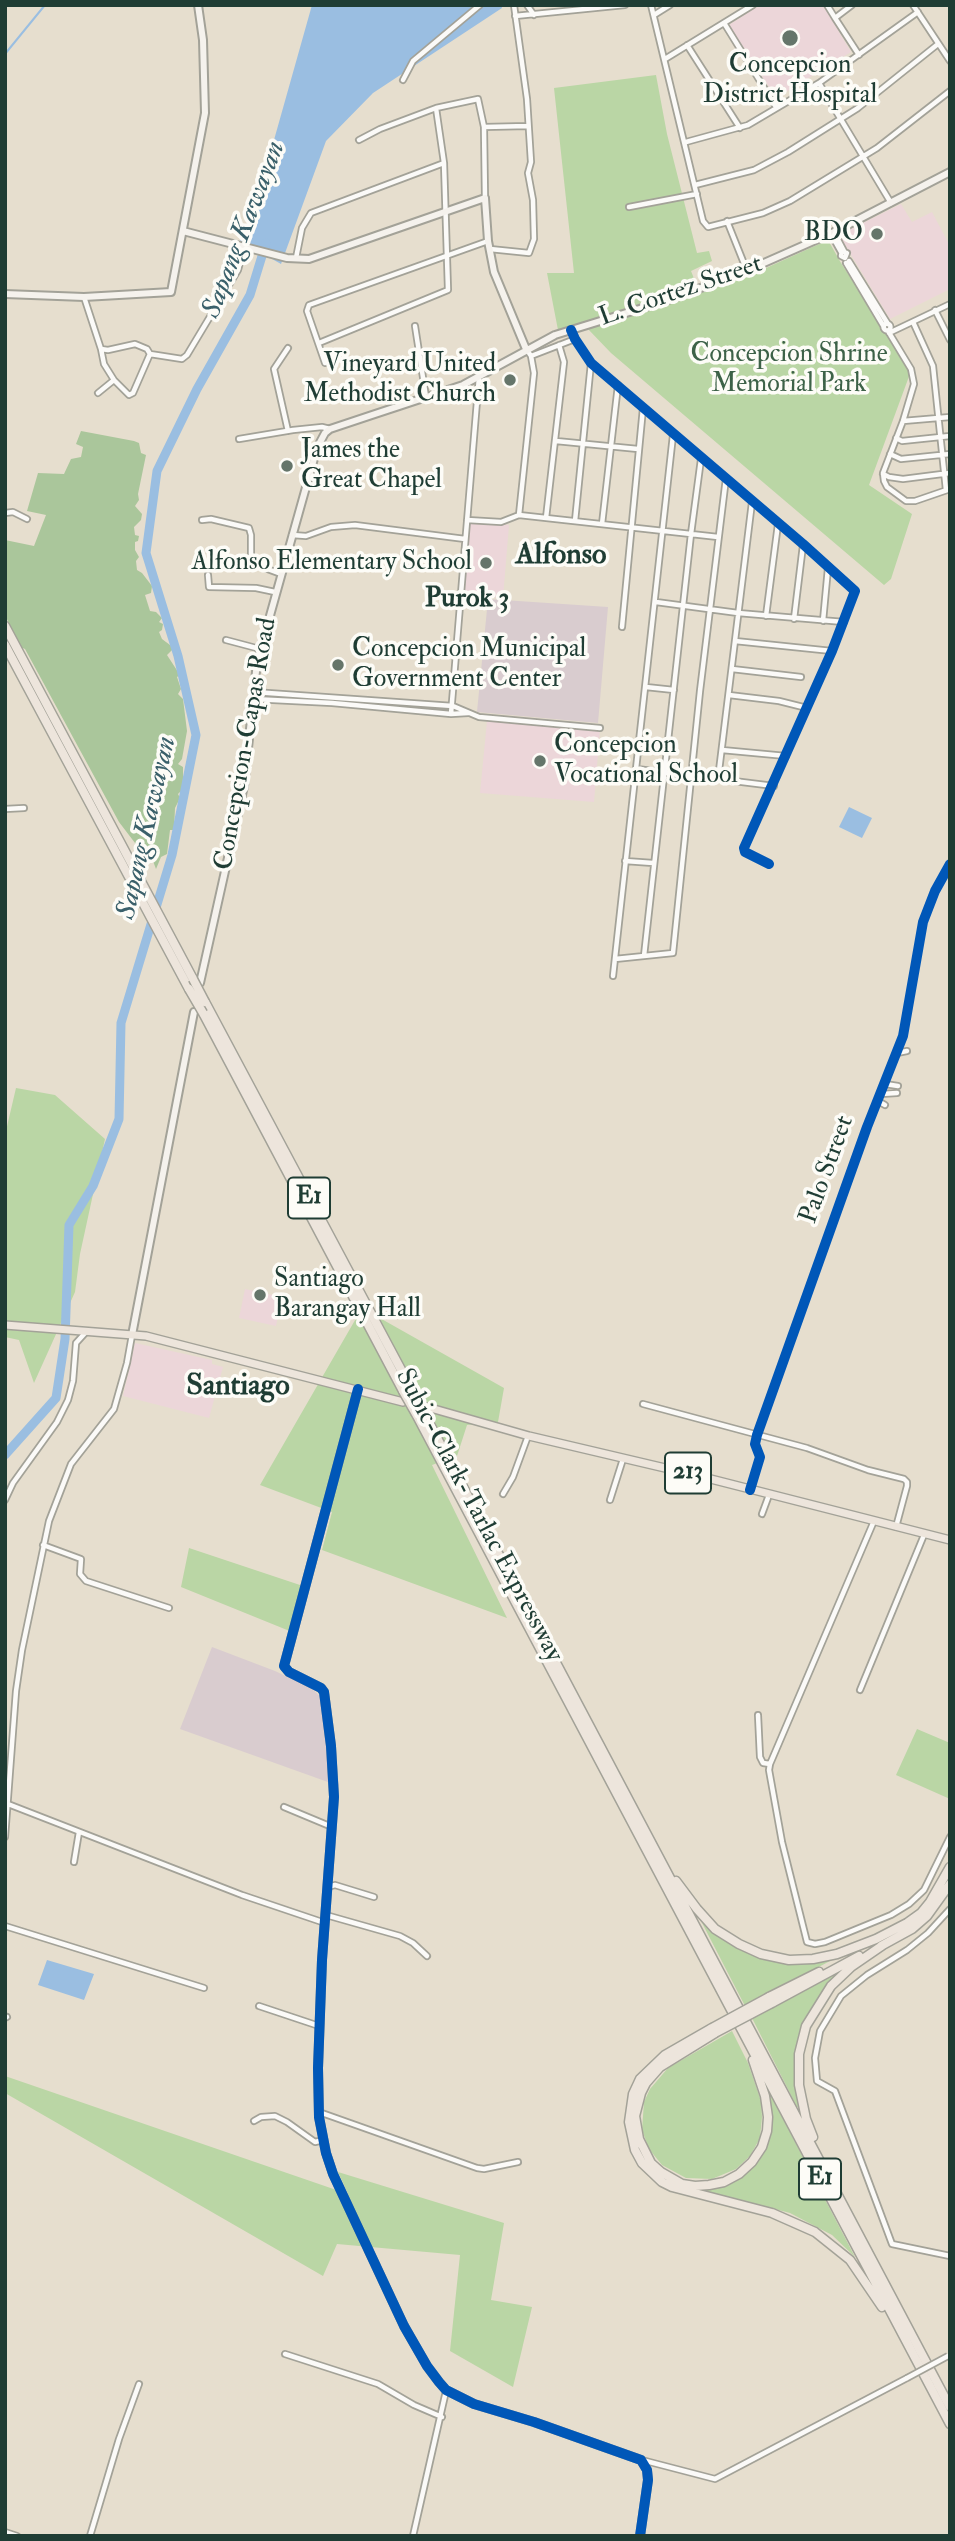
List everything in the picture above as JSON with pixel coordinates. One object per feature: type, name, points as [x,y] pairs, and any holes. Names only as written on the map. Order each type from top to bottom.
[{"type":"highway","name":"Subic-Clark-Tarlac Expressway","points":[[5,625],[414,1394],[427,1412],[950,2407]]},
{"type":"highway","name":"Subic-Clark-Tarlac Expressway","points":[[5,645],[189,989],[198,1013],[416,1414],[950,2424]]},
{"type":"highway","points":[[660,1859],[715,1929],[761,1954],[789,1960],[837,1954],[912,1929],[928,1916],[950,1884]]},
{"type":"highway","points":[[898,2328],[856,2267],[839,2249],[815,2232],[772,2213],[672,2187],[652,2173],[635,2150],[629,2108],[636,2086],[657,2061],[879,1942],[921,1913],[950,1867]]},
{"type":"highway","points":[[827,2172],[801,2101],[798,2069],[802,2040],[813,2013],[831,1986],[879,1942]]},
{"type":"highway","points":[[714,2030],[660,2067],[646,2082],[635,2116],[639,2139],[651,2163],[672,2179],[695,2186],[724,2182],[739,2174],[752,2162],[767,2131],[765,2096],[742,2031]]},
{"type":"main road","points":[[5,1325],[132,1335],[403,1402]]},
{"type":"main road","name":"213","points":[[427,1412],[624,1458],[950,1540]]},
{"type":"street","points":[[5,294],[84,297],[171,292],[205,113],[203,40],[198,5]]},
{"type":"street","points":[[403,80],[413,61],[480,5]]},
{"type":"street","points":[[325,363],[307,311],[309,305],[446,256],[489,245],[530,253],[533,200],[528,173],[531,162],[529,126],[514,5]]},
{"type":"street","points":[[527,5],[534,15]]},
{"type":"street","points":[[563,5],[564,12]]},
{"type":"street","points":[[515,16],[625,5]]},
{"type":"street","points":[[652,5],[705,225],[712,227],[779,208],[863,158],[950,91]]},
{"type":"street","points":[[654,15],[670,5]]},
{"type":"street","points":[[665,59],[753,5]]},
{"type":"street","points":[[827,5],[859,55]]},
{"type":"street","points":[[835,18],[852,5]]},
{"type":"street","points":[[914,5],[950,61]]},
{"type":"street","points":[[686,143],[740,128],[819,83],[918,12]]},
{"type":"street","points":[[724,23],[776,107]]},
{"type":"street","points":[[695,185],[763,166],[866,102],[938,44]]},
{"type":"street","points":[[687,45],[740,128]]},
{"type":"street","points":[[819,83],[891,203]]},
{"type":"street","points":[[359,140],[436,108],[475,98],[479,101],[484,127],[485,198],[494,272],[531,356],[534,373],[519,516]]},
{"type":"street","points":[[319,343],[446,293],[449,287],[444,163],[436,108]]},
{"type":"street","points":[[484,127],[529,126]]},
{"type":"street","points":[[295,259],[302,228],[311,214],[444,163]]},
{"type":"street","name":"L. Cortez Street","points":[[330,429],[426,398],[479,377],[544,340],[747,271],[832,233],[950,172]]},
{"type":"street","points":[[629,207],[697,194]]},
{"type":"street","points":[[183,231],[287,258],[309,259],[445,209],[485,198]]},
{"type":"street","points":[[727,221],[747,271]]},
{"type":"street","points":[[832,233],[914,377],[913,392],[883,473],[887,487],[906,501],[915,501],[948,490],[947,473],[941,455],[933,366],[913,321]]},
{"type":"street","points":[[101,349],[135,344],[142,345],[150,354],[182,359],[239,270],[243,247]]},
{"type":"street","points":[[84,297],[104,364],[114,380],[129,395],[133,393],[150,354]]},
{"type":"street","points":[[887,328],[913,321],[950,304]]},
{"type":"street","points":[[935,310],[950,340]]},
{"type":"street","points":[[415,326],[426,398]]},
{"type":"street","points":[[571,330],[591,363],[855,591],[744,851],[769,864]]},
{"type":"street","points":[[531,356],[575,339]]},
{"type":"street","points":[[546,518],[564,362],[559,345]]},
{"type":"street","points":[[288,348],[274,369],[288,431]]},
{"type":"street","points":[[575,521],[591,363]]},
{"type":"street","points":[[451,714],[479,377]]},
{"type":"street","points":[[98,393],[114,380]]},
{"type":"street","points":[[601,524],[618,385]]},
{"type":"street","points":[[622,628],[643,407]]},
{"type":"street","points":[[903,421],[950,417]]},
{"type":"street","points":[[239,439],[323,427],[330,429]]},
{"type":"street","name":"Concepcion-Capas Road","points":[[196,981],[244,786],[260,649],[317,448],[330,429]]},
{"type":"street","points":[[613,976],[673,435]]},
{"type":"street","points":[[896,438],[902,441],[950,436]]},
{"type":"street","points":[[556,441],[638,449]]},
{"type":"street","points":[[890,454],[901,459],[950,454]]},
{"type":"street","points":[[644,957],[701,458]]},
{"type":"street","points":[[883,473],[889,477],[903,479],[947,473]]},
{"type":"street","points":[[615,959],[673,953],[726,478]]},
{"type":"street","points":[[718,779],[752,502]]},
{"type":"street","points":[[5,513],[13,512],[27,519]]},
{"type":"street","points":[[467,520],[501,522],[519,516],[718,537]]},
{"type":"street","points":[[202,520],[211,519],[249,528],[251,563]]},
{"type":"street","points":[[766,616],[778,523]]},
{"type":"street","points":[[292,535],[306,536],[331,527],[355,525],[466,539]]},
{"type":"street","points":[[793,619],[803,544]]},
{"type":"street","points":[[241,564],[251,563],[281,574]]},
{"type":"street","points":[[823,621],[829,567]]},
{"type":"street","points":[[208,575],[209,587],[256,588],[275,592]]},
{"type":"street","points":[[656,602],[793,619],[844,622]]},
{"type":"street","points":[[226,640],[260,649]]},
{"type":"street","points":[[734,641],[832,650]]},
{"type":"street","points":[[732,669],[800,677]]},
{"type":"street","points":[[646,687],[674,690]]},
{"type":"street","points":[[253,695],[453,706],[494,719],[600,728]]},
{"type":"street","points":[[253,695],[451,714],[469,713]]},
{"type":"street","points":[[729,695],[779,701],[807,708]]},
{"type":"street","points":[[722,750],[786,756]]},
{"type":"street","points":[[637,769],[774,786]]},
{"type":"street","points":[[5,809],[24,808]]},
{"type":"street","points":[[625,860],[653,863]]},
{"type":"street","name":"Palo Street","points":[[750,1490],[760,1457],[755,1444],[757,1434],[903,1036],[923,922],[935,891],[950,864]]},
{"type":"street","points":[[5,1837],[16,1692],[43,1545],[51,1514],[68,1470],[114,1409],[127,1363],[198,1013]]},
{"type":"street","points":[[897,1053],[907,1051]]},
{"type":"street","points":[[885,1084],[898,1086]]},
{"type":"street","points":[[881,1094],[897,1093]]},
{"type":"street","points":[[878,1101],[885,1105]]},
{"type":"street","points":[[5,1500],[13,1483],[57,1422],[68,1400],[73,1381],[76,1343],[84,1331]]},
{"type":"street","points":[[358,1390],[284,1666],[289,1672],[321,1688],[325,1694],[333,1770],[333,1827],[319,2026],[318,2112],[323,2140],[333,2174],[404,2326],[427,2366],[446,2390],[484,2408],[534,2422],[641,2460],[715,2479],[949,2356]]},
{"type":"street","points":[[643,1405],[807,1448],[906,1480],[907,1486],[897,1527]]},
{"type":"street","points":[[503,1494],[513,1478],[529,1436]]},
{"type":"street","points":[[610,1500],[624,1458]]},
{"type":"street","points":[[762,1514],[769,1495]]},
{"type":"street","points":[[874,1521],[769,1770],[782,1842],[807,1942],[825,1942],[879,1920],[909,1904],[924,1890],[950,1837]]},
{"type":"street","points":[[860,1690],[924,1535]]},
{"type":"street","points":[[43,1545],[81,1559],[80,1574],[86,1581],[169,1608]]},
{"type":"street","points":[[758,1715],[760,1757],[763,1763],[770,1764]]},
{"type":"street","points":[[8,1804],[242,1895],[325,1919],[400,1936],[413,1943],[427,1956]]},
{"type":"street","points":[[284,1807],[333,1827]]},
{"type":"street","points":[[74,1862],[79,1832]]},
{"type":"street","points":[[328,1887],[335,1885],[374,1897]]},
{"type":"street","points":[[950,1909],[928,1933],[841,1996],[820,2031],[815,2058],[817,2081],[835,2091],[892,2244],[950,2256]]},
{"type":"street","points":[[5,1926],[204,1988]]},
{"type":"street","points":[[259,2006],[319,2026]]},
{"type":"street","points":[[318,2112],[477,2168],[518,2162]]},
{"type":"street","points":[[254,2121],[261,2117],[275,2116],[315,2142],[323,2140]]},
{"type":"street","points":[[285,2354],[378,2384],[414,2405],[442,2417]]},
{"type":"street","points":[[90,2536],[119,2439],[139,2384]]},
{"type":"street","points":[[413,2536],[446,2390]]},
{"type":"street","points":[[640,2536],[648,2480],[647,2470],[641,2460]]},
{"type":"street","points":[[5,2532],[17,2536]]},
{"type":"shaded area","name":"Concepcion District Hospital","points":[[760,5],[823,5],[851,52],[776,98],[729,25]]},
{"type":"shaded area","points":[[901,204],[912,222],[932,212],[950,246],[950,289],[890,319],[839,235]]},
{"type":"shaded area","name":"Alfonso Elementary School","points":[[469,521],[509,525],[503,598],[462,595]]},
{"type":"shaded area","points":[[488,599],[608,607],[598,723],[477,712]]},
{"type":"shaded area","name":"Concepcion Vocational School","points":[[487,721],[600,730],[594,802],[480,793]]},
{"type":"shaded area","points":[[245,1289],[282,1297],[276,1326],[239,1318]]},
{"type":"shaded area","points":[[135,1343],[212,1360],[212,1364],[223,1367],[209,1418],[123,1396]]},
{"type":"shaded area","points":[[212,1647],[275,1671],[311,1688],[323,1699],[339,1786],[180,1729]]},
{"type":"green space","points":[[656,75],[667,134],[697,253],[709,251],[712,261],[691,271],[697,286],[558,330],[547,273],[574,273],[554,88]]},
{"type":"green space","name":"Concepcion Shrine Memorial Park","points":[[828,240],[911,371],[869,485],[912,514],[891,579],[884,585],[611,353],[588,329],[744,278]]},
{"type":"green space","points":[[81,431],[134,441],[139,443],[141,453],[146,455],[139,500],[135,506],[142,514],[141,520],[134,527],[135,535],[139,536],[135,542],[139,557],[136,561],[137,570],[152,586],[151,593],[145,595],[150,611],[156,612],[162,618],[159,622],[163,624],[162,630],[159,632],[162,639],[174,648],[167,655],[180,675],[177,677],[181,689],[178,694],[183,699],[187,731],[182,759],[178,764],[183,767],[183,779],[182,790],[178,794],[180,798],[175,808],[174,830],[170,830],[167,854],[161,857],[156,869],[153,861],[148,860],[119,822],[25,649],[20,647],[5,615],[5,540],[34,546],[46,515],[27,511],[38,473],[64,474],[71,459],[81,457],[83,447],[76,444]]},
{"type":"green space","points":[[16,1088],[55,1095],[105,1139],[80,1254],[75,1292],[34,1383],[19,1340],[5,1337],[5,1135]]},
{"type":"green space","points":[[362,1308],[504,1388],[498,1422],[467,1425],[457,1456],[432,1465],[507,1618],[322,1550],[332,1512],[260,1485]]},
{"type":"green space","points":[[189,1548],[309,1588],[297,1634],[181,1587]]},
{"type":"green space","points":[[917,1729],[950,1743],[950,1799],[896,1775]]},
{"type":"green space","points":[[699,1917],[751,1954],[830,1961],[745,2006]]},
{"type":"green space","points":[[838,1974],[818,1998],[807,2017],[798,2043],[795,2071],[800,2107],[797,2107],[752,2018]]},
{"type":"green space","points":[[732,2031],[748,2063],[761,2101],[760,2138],[750,2156],[736,2169],[712,2179],[686,2178],[662,2165],[649,2149],[642,2130],[644,2102],[650,2089],[668,2068]]},
{"type":"green space","points":[[5,2076],[348,2194],[338,2172],[504,2223],[491,2300],[532,2307],[513,2387],[450,2351],[460,2255],[337,2244],[323,2276],[5,2093]]},
{"type":"green space","points":[[769,2092],[855,2257],[832,2235],[790,2213],[702,2190],[739,2179],[759,2161],[769,2140]]},
{"type":"water","points":[[312,5],[501,5],[502,8],[373,93],[326,141],[281,264],[240,241],[254,211]]},
{"type":"water","points":[[849,807],[872,818],[862,838],[839,827]]},
{"type":"water","points":[[47,1960],[94,1974],[84,2000],[38,1985]]},
{"type":"waterway","points":[[5,54],[45,5]]},
{"type":"waterway","name":"Sapang Kawayan","points":[[5,1455],[56,1398],[65,1339],[69,1225],[93,1186],[119,1119],[121,1023],[172,855],[196,735],[178,656],[146,553],[157,471],[197,389],[250,295],[266,243]]},
{"type":"cycle path","points":[[571,330],[591,363],[855,591],[832,651],[744,848],[745,852],[769,864]]},
{"type":"cycle path","points":[[750,1490],[760,1457],[755,1444],[757,1435],[867,1127],[903,1036],[923,922],[935,891],[950,864]]},
{"type":"cycle path","points":[[358,1389],[284,1666],[289,1672],[324,1692],[331,1746],[334,1797],[322,1960],[318,2068],[319,2117],[326,2153],[333,2174],[404,2326],[439,2382],[446,2390],[474,2404],[641,2460],[647,2470],[648,2480],[640,2536]]},
{"type":"place","name":"Concepcion District Hospital","points":[[790,38]]},
{"type":"place","name":"BDO","points":[[877,234]]},
{"type":"place","name":"Vineyard United Methodist Church","points":[[510,380]]},
{"type":"place","name":"James the Great Chapel","points":[[287,466]]},
{"type":"place","name":"Alfonso Elementary School","points":[[486,563]]},
{"type":"place","name":"Concepcion Municipal Government Center","points":[[338,665]]},
{"type":"place","name":"Concepcion Vocational School","points":[[540,761]]},
{"type":"place","name":"Santiago Barangay Hall","points":[[260,1295]]},
{"type":"district","name":"Alfonso","points":[[561,557]]},
{"type":"district","name":"Purok 3","points":[[467,600]]},
{"type":"district","name":"Santiago","points":[[238,1388]]}]
